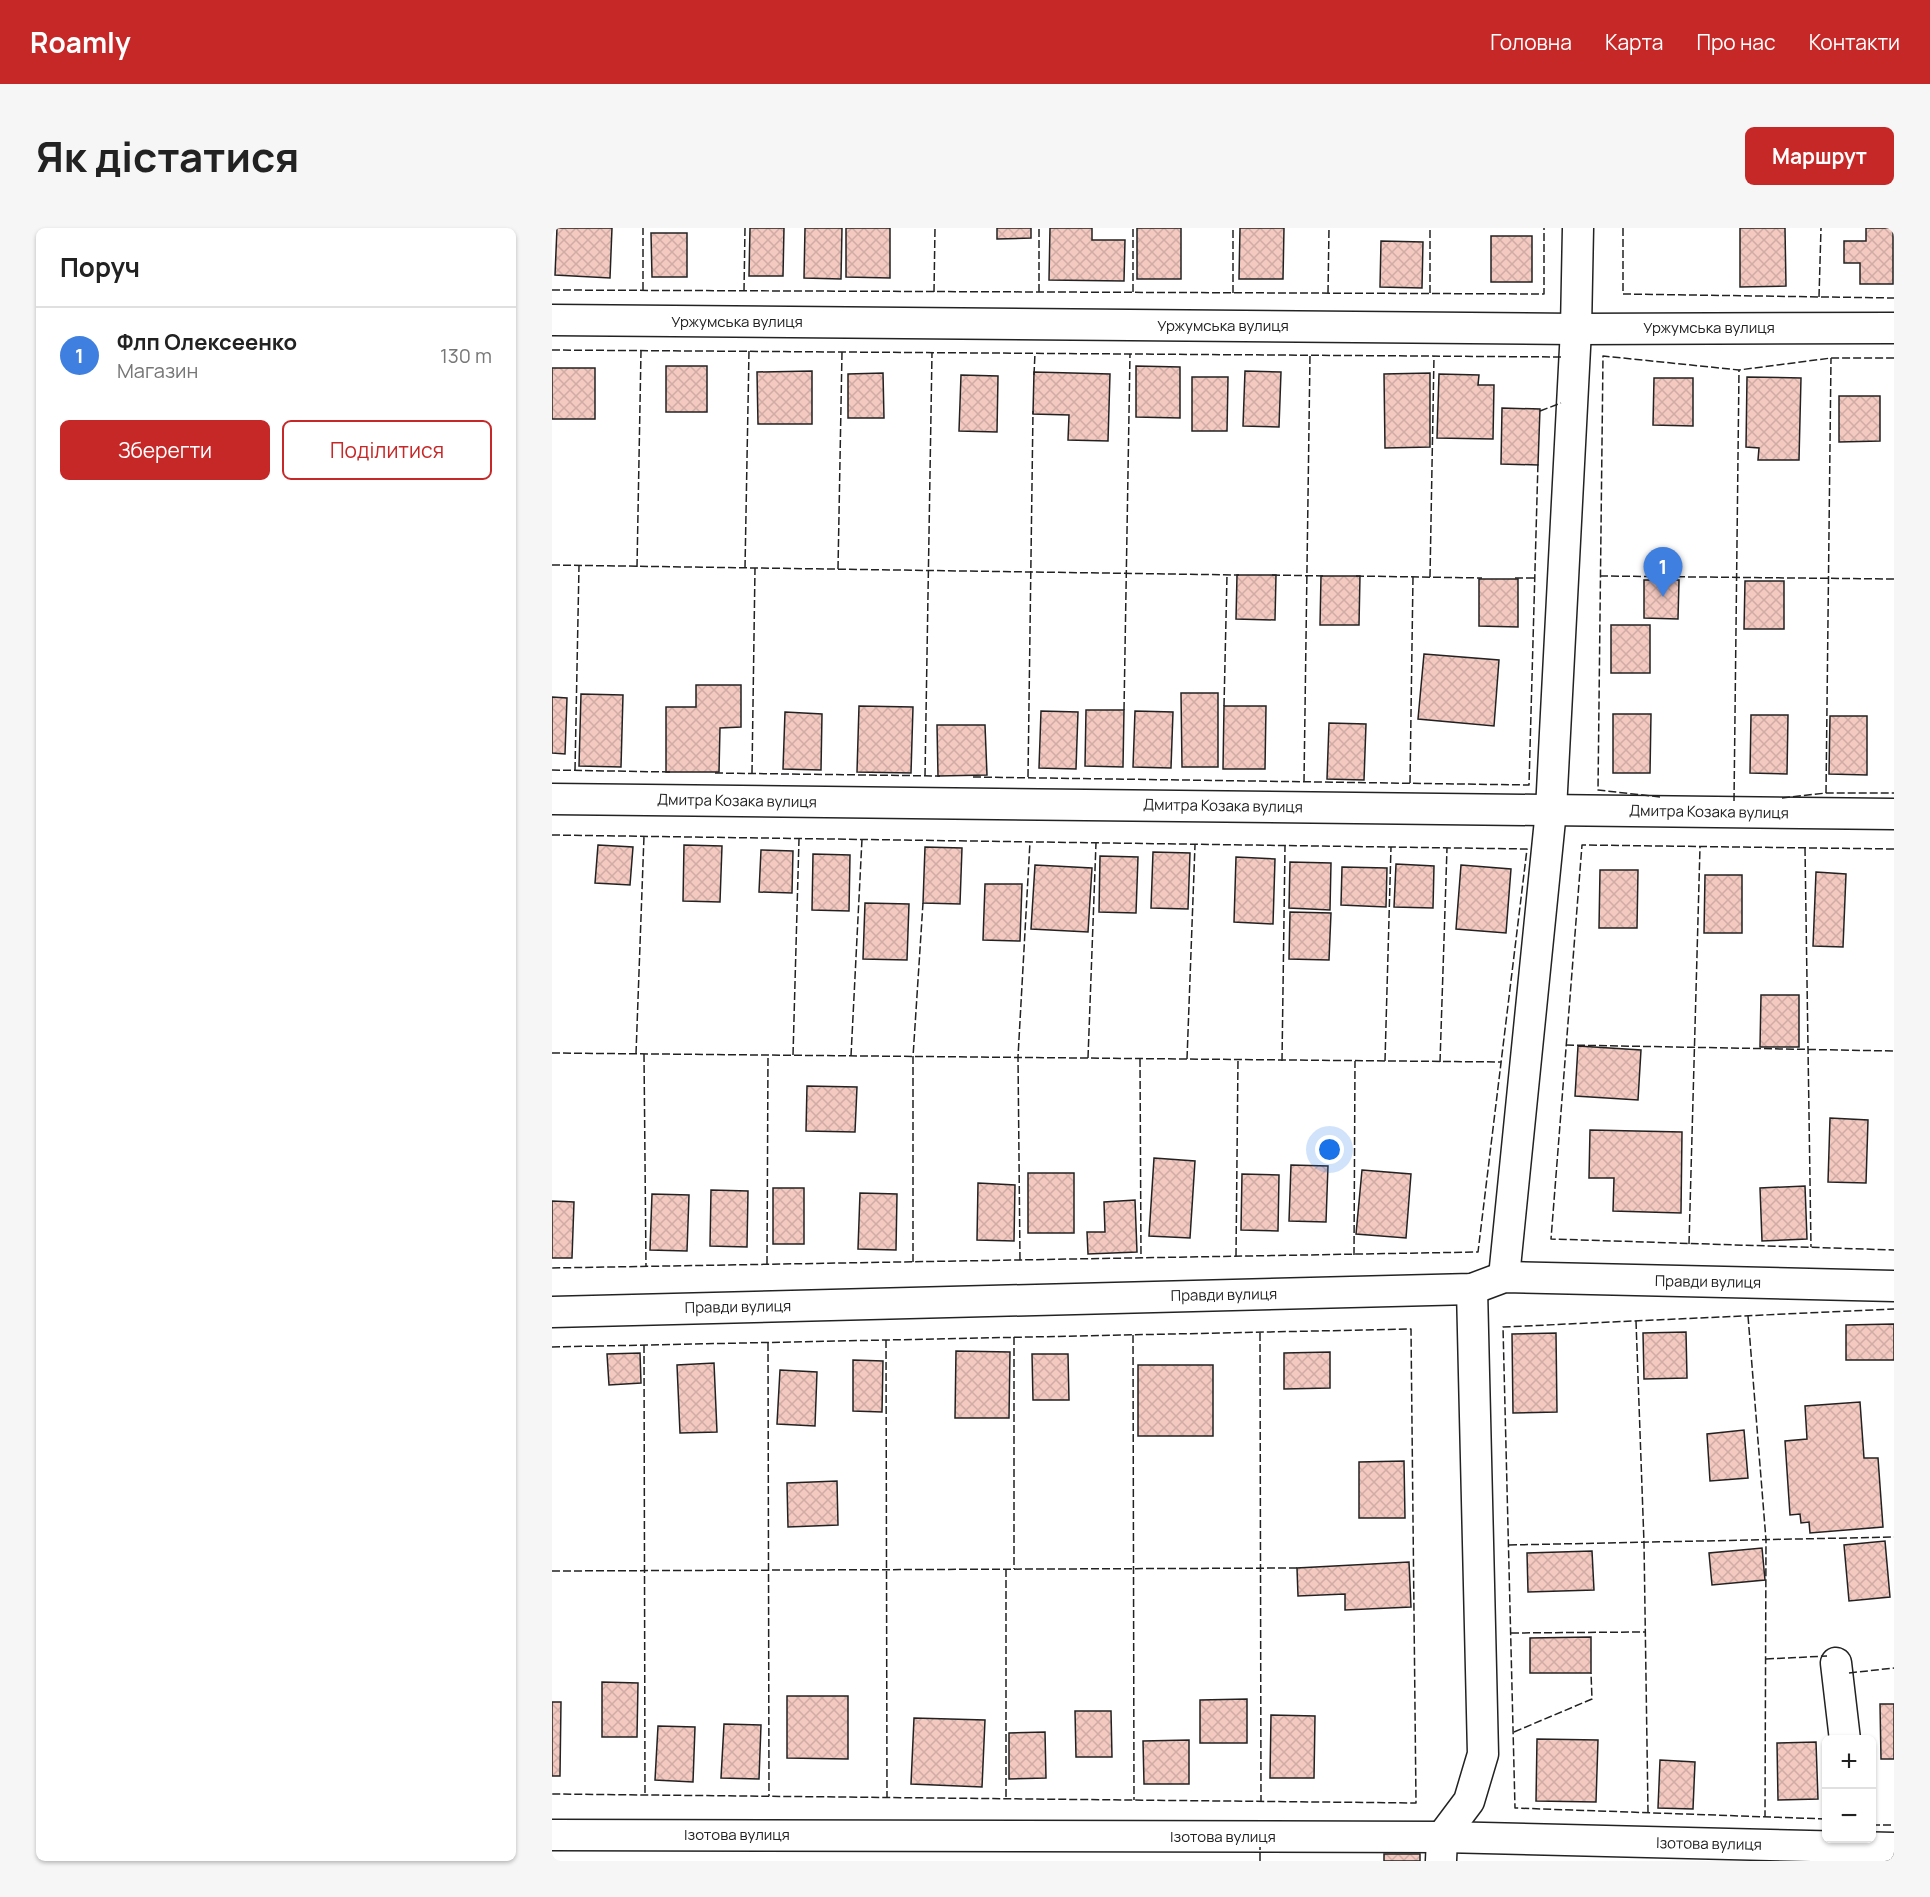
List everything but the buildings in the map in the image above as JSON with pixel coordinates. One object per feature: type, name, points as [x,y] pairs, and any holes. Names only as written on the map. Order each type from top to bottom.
[{"type":"street","points":[[1504,1277],[1551,810],[1576,329],[1578,228]]},
{"type":"street","name":"Уржумська вулиця","points":[[552,320],[1576,329],[1894,328]]},
{"type":"street","name":"Дмитра Козака вулиця","points":[[552,799],[1894,814]]},
{"type":"street","name":"Правди вулиця","points":[[552,1312],[1472,1289],[1504,1277],[1894,1286]]},
{"type":"street","points":[[1441,1849],[1469,1801],[1483,1754],[1472,1289]]},
{"type":"street","points":[[1836,1663],[1844,1735]]},
{"type":"street","name":"Ізотова вулиця","points":[[552,1835],[1441,1849],[1894,1848]]},
{"type":"fence","points":[[643,228],[643,290]]},
{"type":"fence","points":[[744,291],[745,228]]},
{"type":"fence","points":[[934,292],[935,228]]},
{"type":"fence","points":[[1039,228],[1039,292]]},
{"type":"fence","points":[[1133,228],[1133,292]]},
{"type":"fence","points":[[1233,228],[1233,293]]},
{"type":"fence","points":[[1328,293],[1329,228]]},
{"type":"fence","points":[[1430,228],[1430,293]]},
{"type":"fence","points":[[552,290],[1544,294],[1544,228]]},
{"type":"fence","points":[[1623,228],[1623,294],[1894,298]]},
{"type":"fence","points":[[1819,297],[1821,228]]},
{"type":"fence","points":[[552,350],[1563,357]]},
{"type":"fence","points":[[637,567],[641,351]]},
{"type":"fence","points":[[745,568],[749,351]]},
{"type":"fence","points":[[838,569],[842,352]]},
{"type":"fence","points":[[925,776],[932,353]]},
{"type":"fence","points":[[1034,375],[1035,353]]},
{"type":"fence","points":[[1124,710],[1130,354]]},
{"type":"fence","points":[[1304,782],[1310,355]]},
{"type":"fence","points":[[1430,577],[1434,356]]},
{"type":"fence","points":[[1660,797],[1598,790],[1603,356],[1739,370],[1831,358],[1894,358]]},
{"type":"fence","points":[[1826,793],[1831,358]]},
{"type":"fence","points":[[1734,801],[1739,370]]},
{"type":"fence","points":[[1540,411],[1561,403]]},
{"type":"fence","points":[[1028,777],[1033,411]]},
{"type":"fence","points":[[973,777],[1529,785],[1538,462]]},
{"type":"fence","points":[[552,565],[1239,575]]},
{"type":"fence","points":[[575,770],[579,566]]},
{"type":"fence","points":[[752,773],[755,568]]},
{"type":"fence","points":[[1224,706],[1227,575]]},
{"type":"fence","points":[[1272,575],[1323,576]]},
{"type":"fence","points":[[1356,576],[1482,578]]},
{"type":"fence","points":[[1600,576],[1894,579]]},
{"type":"fence","points":[[1410,783],[1413,577]]},
{"type":"fence","points":[[1515,578],[1535,578]]},
{"type":"fence","points":[[552,770],[670,772]]},
{"type":"fence","points":[[715,773],[940,776]]},
{"type":"fence","points":[[1782,798],[1826,793],[1894,793]]},
{"type":"fence","points":[[552,835],[1527,849],[1478,1252],[552,1268]]},
{"type":"fence","points":[[636,1054],[644,836]]},
{"type":"fence","points":[[793,1055],[799,839]]},
{"type":"fence","points":[[851,1056],[862,839]]},
{"type":"fence","points":[[1020,1260],[1018,1057],[1030,842]]},
{"type":"fence","points":[[1088,1058],[1096,843]]},
{"type":"fence","points":[[1187,1059],[1195,845]]},
{"type":"fence","points":[[1894,849],[1582,845],[1551,1239],[1894,1250]]},
{"type":"fence","points":[[1282,1061],[1285,846]]},
{"type":"fence","points":[[1385,1061],[1391,847]]},
{"type":"fence","points":[[1689,1244],[1700,847]]},
{"type":"fence","points":[[1440,1062],[1447,848]]},
{"type":"fence","points":[[1805,848],[1811,1247]]},
{"type":"fence","points":[[913,1262],[913,1057],[923,903]]},
{"type":"fence","points":[[1566,1045],[1894,1051]]},
{"type":"fence","points":[[552,1053],[1501,1062]]},
{"type":"fence","points":[[644,1054],[646,1266]]},
{"type":"fence","points":[[767,1264],[768,1055]]},
{"type":"fence","points":[[1140,1059],[1141,1258]]},
{"type":"fence","points":[[1236,1256],[1238,1060]]},
{"type":"fence","points":[[1354,1255],[1355,1061]]},
{"type":"fence","points":[[1822,1819],[1515,1808],[1503,1327],[1894,1309]]},
{"type":"fence","points":[[1748,1316],[1766,1540],[1765,1817]]},
{"type":"fence","points":[[1636,1321],[1644,1543],[1648,1812]]},
{"type":"fence","points":[[552,1347],[1411,1329],[1416,1803],[552,1794]]},
{"type":"fence","points":[[1260,1333],[1261,1801]]},
{"type":"fence","points":[[1133,1335],[1134,1800]]},
{"type":"fence","points":[[1014,1337],[1014,1569]]},
{"type":"fence","points":[[886,1340],[887,1797]]},
{"type":"fence","points":[[768,1343],[769,1796]]},
{"type":"fence","points":[[644,1345],[645,1795]]},
{"type":"fence","points":[[1509,1545],[1894,1537]]},
{"type":"fence","points":[[552,1571],[1297,1568]]},
{"type":"fence","points":[[1006,1569],[1006,1799]]},
{"type":"fence","points":[[1511,1633],[1645,1632]]},
{"type":"fence","points":[[1766,1659],[1827,1656]]},
{"type":"fence","points":[[1849,1673],[1894,1668]]},
{"type":"fence","points":[[1514,1732],[1592,1699],[1591,1673]]},
{"type":"fence","points":[[1876,1825],[1894,1825]]},
{"type":"fence","points":[[1260,1847],[1260,1861]]},
{"type":"place","name":"Флп Олексеенко","points":[[1663,597]]}]
